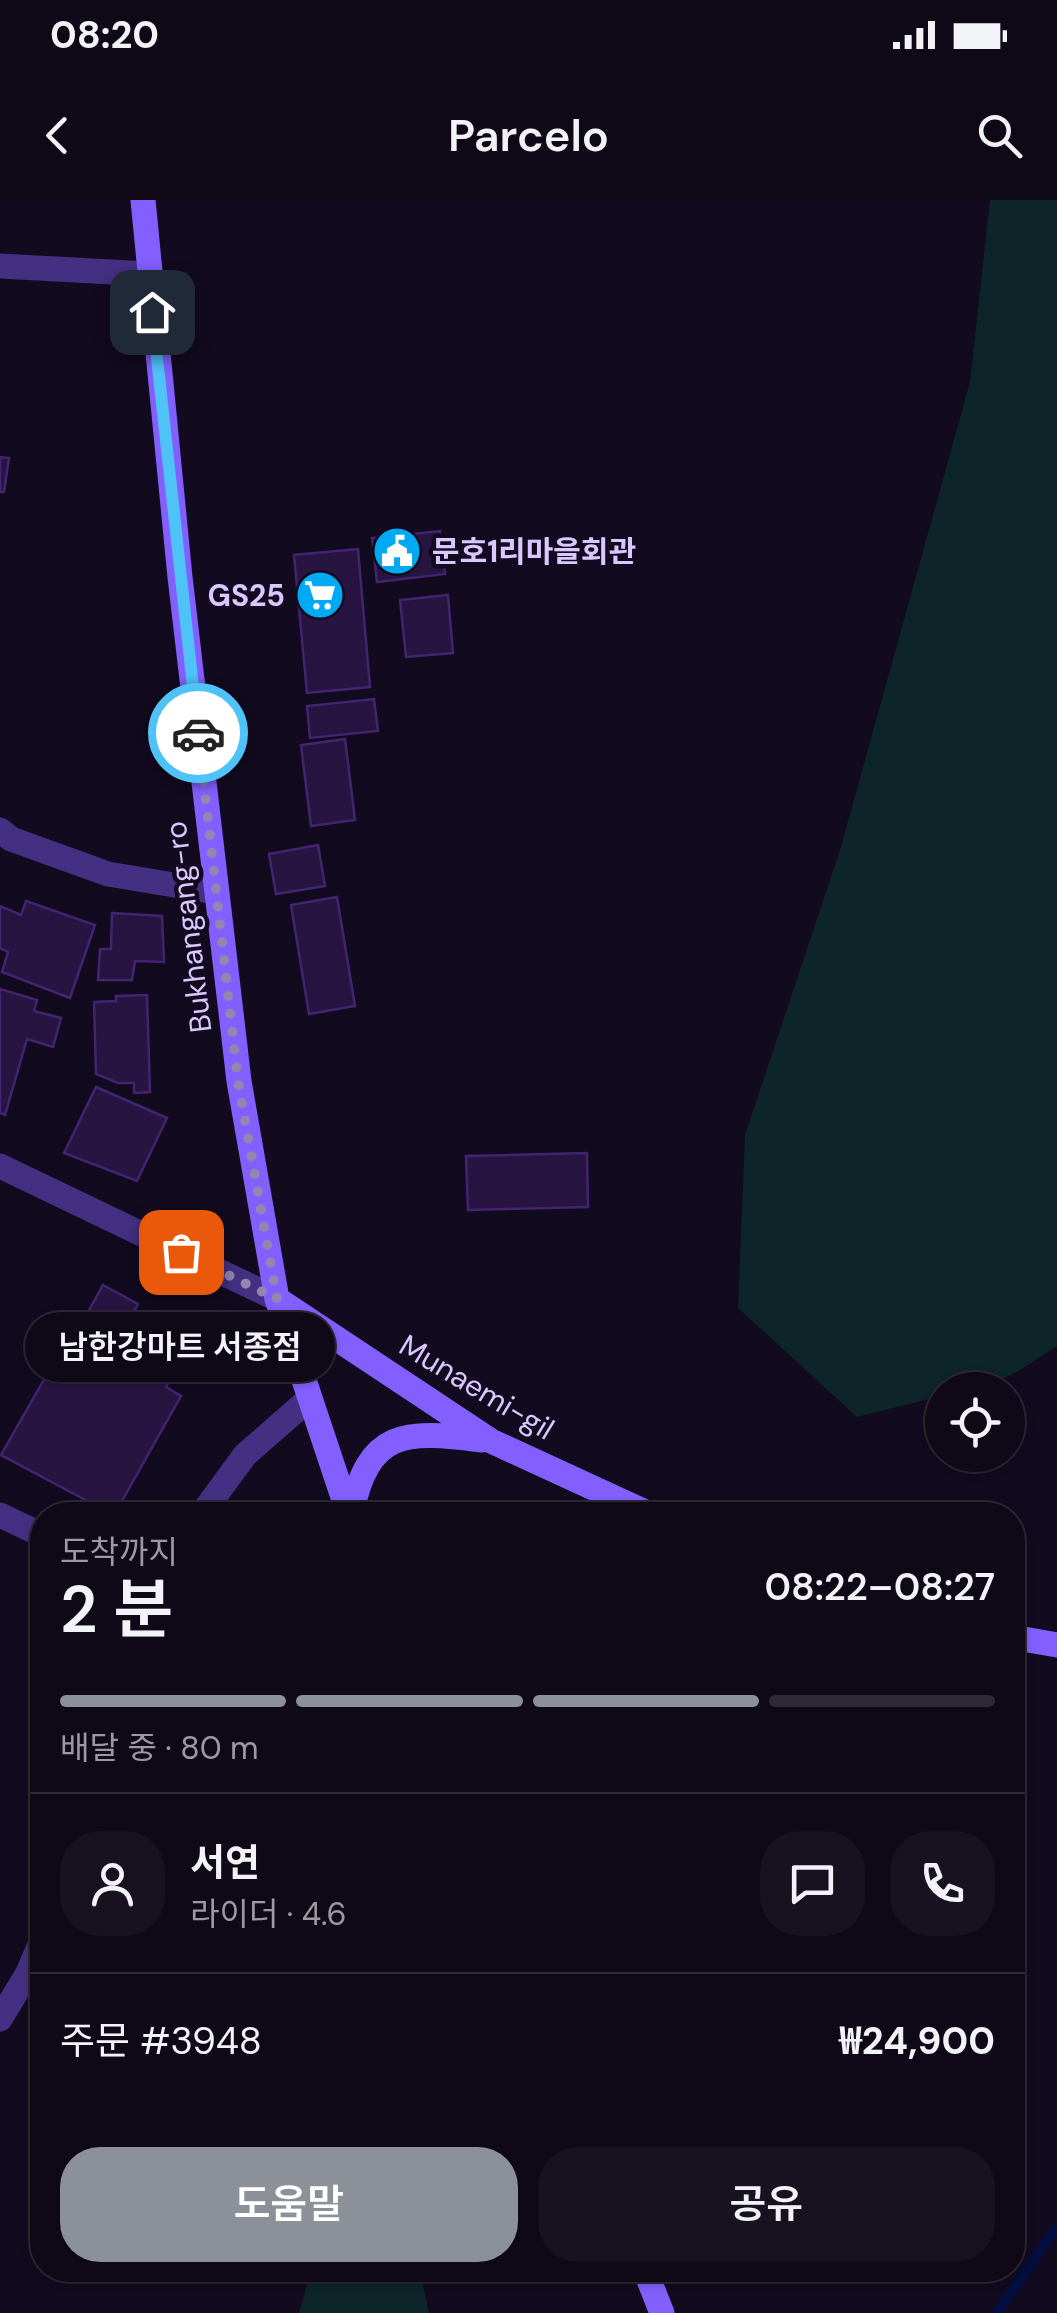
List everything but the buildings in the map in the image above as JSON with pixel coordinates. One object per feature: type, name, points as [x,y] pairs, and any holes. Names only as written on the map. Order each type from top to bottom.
[{"type":"main road","name":"Bukhangang-ro","points":[[142,200],[238,1081],[277,1299],[346,1502]]},
{"type":"main road","name":"Munaemi-gil","points":[[277,1299],[492,1441],[624,1502]]},
{"type":"main road","points":[[353,1502],[370,1459],[399,1436],[442,1435],[492,1441]]},
{"type":"main road","points":[[1025,1639],[1057,1645]]},
{"type":"main road","points":[[650,2282],[662,2313]]},
{"type":"street","points":[[0,266],[148,274]]},
{"type":"street","points":[[0,830],[11,839],[108,874],[216,892]]},
{"type":"street","points":[[0,1166],[277,1299]]},
{"type":"street","points":[[211,1502],[245,1455],[310,1399]]},
{"type":"street","points":[[0,1515],[30,1529]]},
{"type":"street","points":[[0,2019],[30,1969]]},
{"type":"green space","points":[[990,200],[1057,200],[1057,1346],[1016,1372],[925,1372],[925,1400],[857,1417],[738,1308],[745,1135],[840,850],[970,382]]},
{"type":"green space","points":[[308,2282],[423,2282],[429,2313],[299,2313]]},
{"type":"waterway","points":[[1025,2272],[1057,2226]]},
{"type":"waterway","points":[[997,2313],[1018,2282]]},
{"type":"way so far","points":[[181,1252],[277,1299],[238,1081],[198,733]]},
{"type":"place","name":"문호1리마을회관","points":[[397,551]]},
{"type":"place","name":"GS25","points":[[320,595]]},
{"type":"place","name":"남한강마트 서종점","points":[[181,1252]]},
{"type":"route","points":[[152,312],[198,733]]}]
